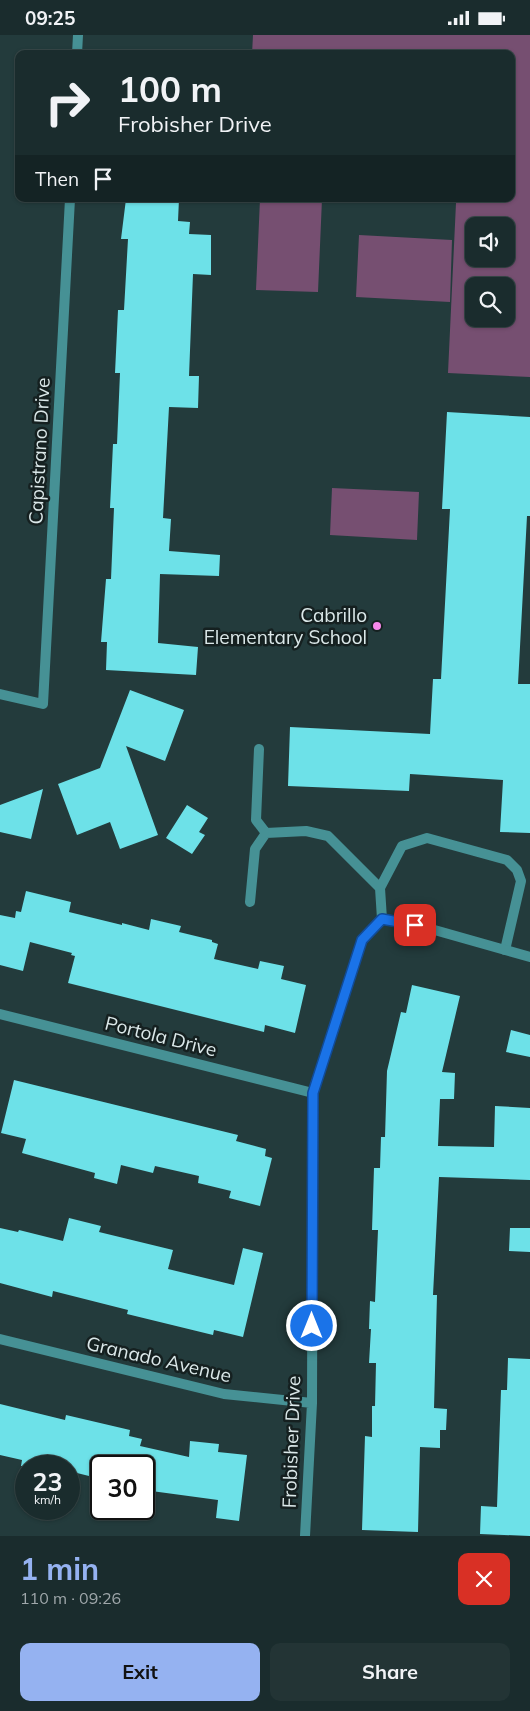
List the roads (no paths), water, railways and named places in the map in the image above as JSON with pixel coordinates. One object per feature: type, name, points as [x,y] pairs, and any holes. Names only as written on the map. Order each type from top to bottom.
[{"type":"street","points":[[78,35],[78,50]]},
{"type":"street","name":"Capistrano Drive","points":[[0,695],[43,704],[70,202]]},
{"type":"street","points":[[259,749],[256,820],[266,833]]},
{"type":"street","points":[[266,833],[306,831],[328,836],[380,888]]},
{"type":"street","points":[[250,902],[255,849],[266,833]]},
{"type":"street","points":[[505,950],[521,881],[517,870],[507,860],[427,838],[402,845],[380,888],[382,919],[431,929],[505,950],[530,957]]},
{"type":"street","name":"Frobisher Drive","points":[[305,1536],[312,1403],[313,1093],[362,940],[382,919]]},
{"type":"street","name":"Portola Drive","points":[[0,1014],[313,1093]]},
{"type":"street","name":"Granado Avenue","points":[[0,1339],[224,1394],[312,1403]]},
{"type":"place","name":"Cabrillo Elementary School","points":[[377,626]]}]
